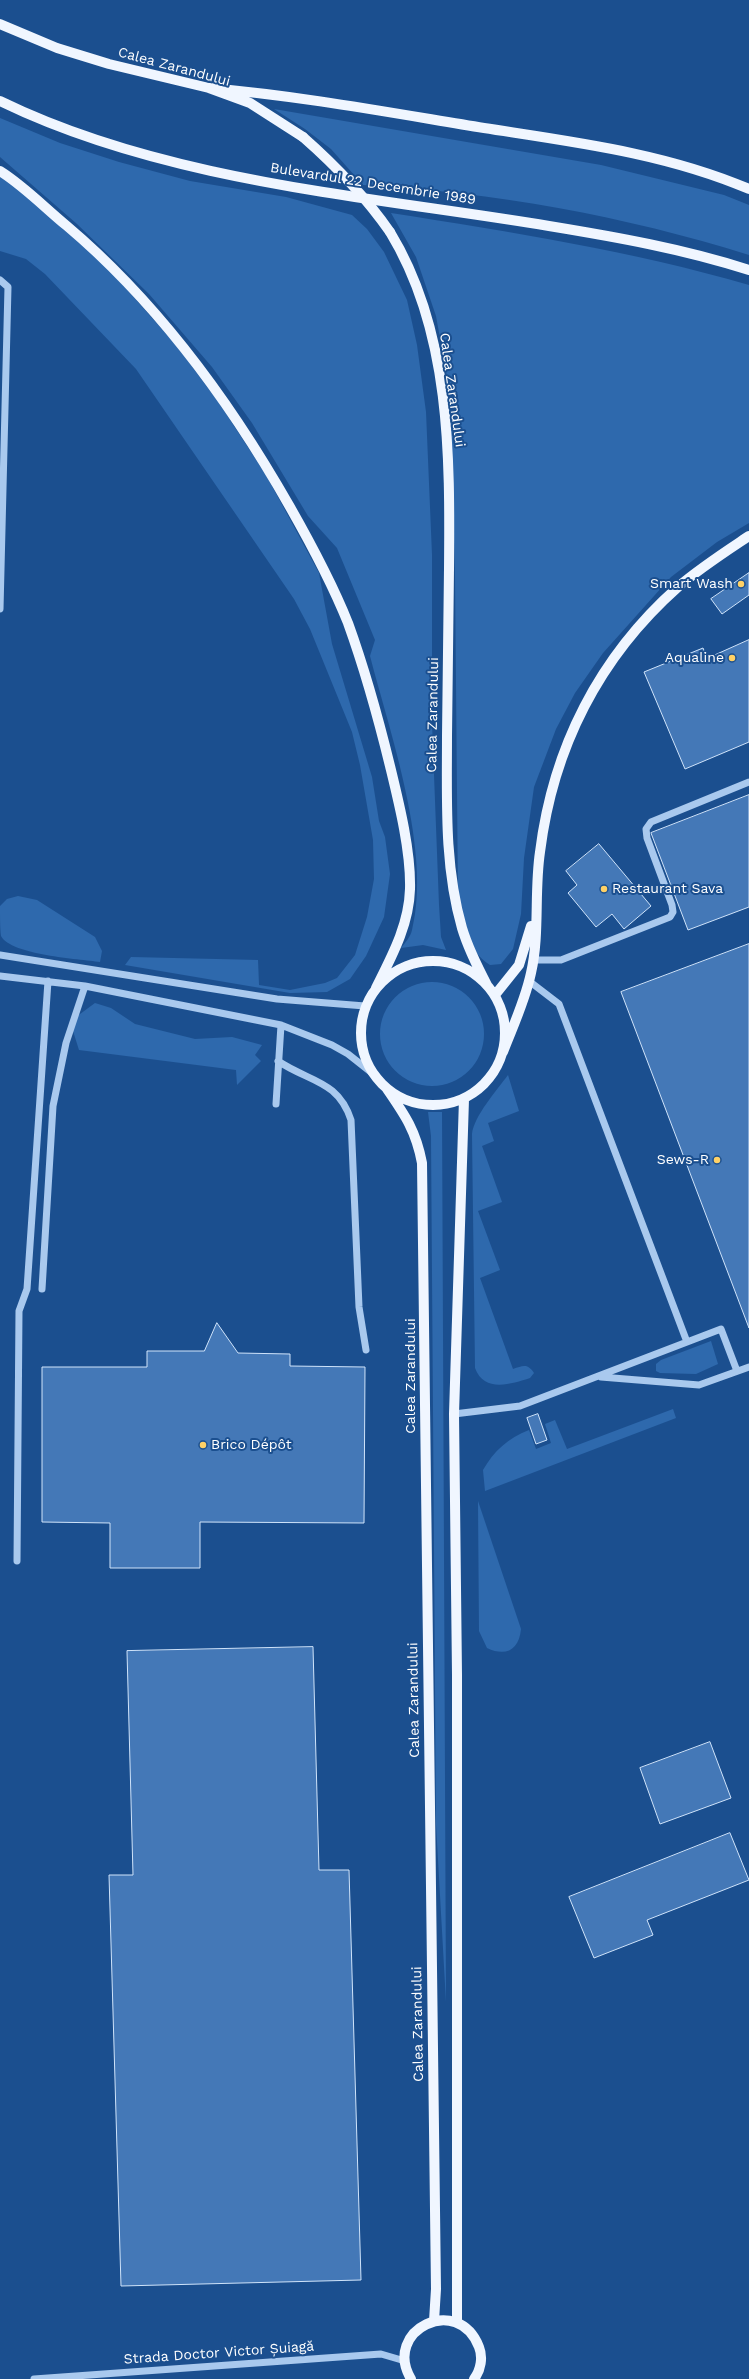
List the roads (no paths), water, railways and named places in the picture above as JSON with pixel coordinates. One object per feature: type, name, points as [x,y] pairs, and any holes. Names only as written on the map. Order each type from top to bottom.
[{"type":"main road","name":"Calea Zarandului","points":[[0,24],[57,48],[109,64],[208,88],[250,103],[303,137],[349,179],[370,203],[405,256],[417,284],[436,353],[446,433],[450,513],[448,843],[461,926],[470,951],[502,1010],[505,1028],[503,1052]]},
{"type":"main road","points":[[208,88],[276,94],[620,150],[677,164],[749,189]]},
{"type":"main road","name":"Bulevardul 22 Decembrie 1989","points":[[0,101],[64,129],[105,144],[185,165],[336,194],[609,236],[716,259],[749,270]]},
{"type":"main road","name":"Calea Zarandului","points":[[0,172],[92,248],[146,302],[199,367],[260,455],[312,546],[347,621],[374,701],[399,806],[410,888],[407,916],[401,935],[376,988],[365,1006],[360,1029],[362,1052],[372,1073],[411,1123],[418,1140],[422,1163],[436,2289],[434,2321]]},
{"type":"main road","name":"Calea Zarandului","points":[[386,1089],[405,1100],[426,1105],[445,1105],[464,1099],[481,1087],[494,1071],[525,998],[529,981],[533,960],[539,854],[553,781],[570,735],[587,700],[610,664],[659,606],[678,587],[749,536]]},
{"type":"main road","name":"Calea Zarandului","points":[[495,995],[519,965],[526,946],[536,903]]},
{"type":"main road","name":"Calea Zarandului","points":[[376,988],[391,973],[410,964],[431,960],[458,966],[471,971],[487,984]]},
{"type":"main road","points":[[457,2323],[457,1675],[454,1414],[464,1099]]},
{"type":"main road","points":[[411,2379],[405,2361],[405,2350],[412,2335],[424,2325],[434,2321],[446,2320],[457,2323],[468,2329],[476,2339],[480,2351],[481,2363],[474,2379]]},
{"type":"street","points":[[0,280],[8,287],[0,609]]},
{"type":"street","points":[[533,960],[562,960],[670,918],[673,912],[672,905],[647,838],[646,829],[651,822],[749,782]]},
{"type":"street","points":[[0,955],[254,996],[308,1003],[365,1006]]},
{"type":"street","points":[[0,976],[85,986],[281,1025],[337,1048],[372,1073]]},
{"type":"street","points":[[17,1561],[19,1311],[27,1289],[48,981]]},
{"type":"street","points":[[529,981],[559,1004],[687,1342]]},
{"type":"street","points":[[42,1289],[54,1106],[66,1043],[85,986]]},
{"type":"street","points":[[276,1104],[281,1025]]},
{"type":"street","points":[[278,1061],[300,1074],[334,1090],[347,1108],[351,1120],[359,1307],[366,1350]]},
{"type":"street","points":[[454,1414],[520,1406],[721,1330],[737,1371]]},
{"type":"street","points":[[598,1376],[699,1385],[749,1367]]},
{"type":"street","name":"Strada Doctor Victor Șuiagă","points":[[34,2379],[381,2354],[405,2361]]},
{"type":"place","name":"Smart Wash","points":[[741,584]]},
{"type":"place","name":"Aqualine","points":[[732,658]]},
{"type":"place","name":"Restaurant Sava","points":[[604,889]]},
{"type":"place","name":"Sews-R","points":[[717,1160]]},
{"type":"place","name":"Brico Dépôt","points":[[203,1445]]}]
